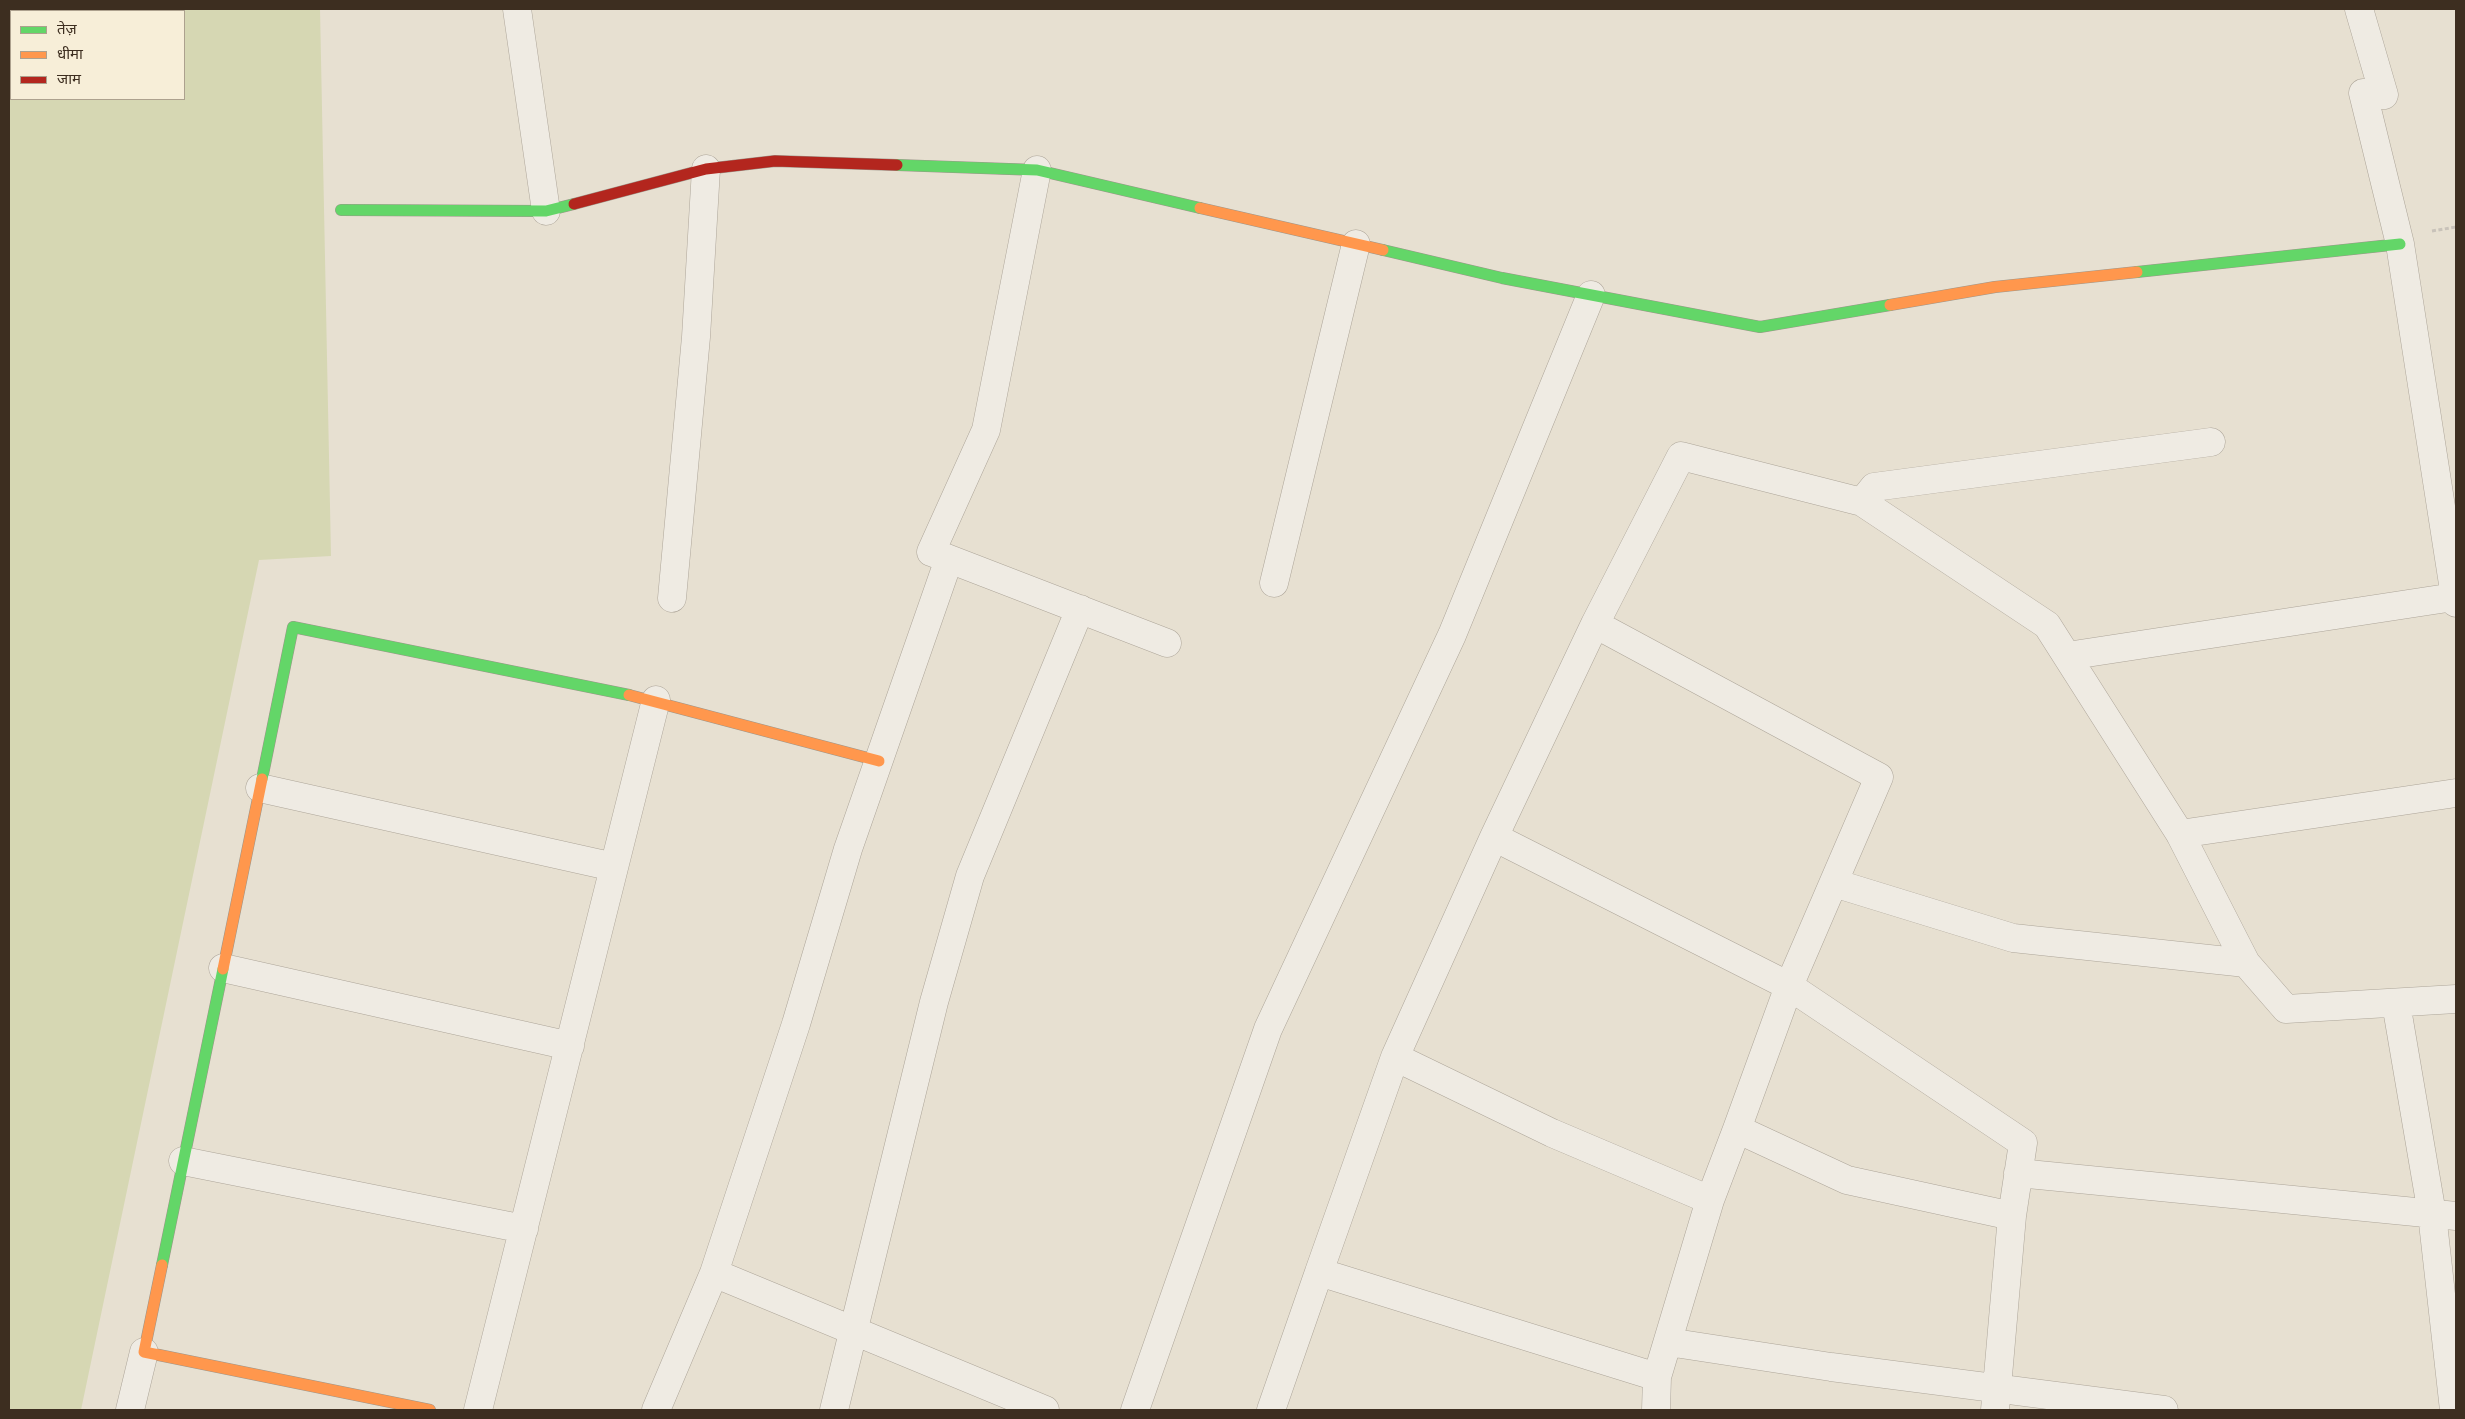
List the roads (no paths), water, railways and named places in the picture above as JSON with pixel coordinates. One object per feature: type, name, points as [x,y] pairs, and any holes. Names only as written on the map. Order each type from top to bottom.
[{"type":"street","points":[[517,9],[546,211]]},
{"type":"street","points":[[2066,656],[2455,600],[2400,244],[2363,93],[2384,95],[2359,9]]},
{"type":"street","points":[[341,210],[546,211],[706,168],[775,161],[1037,170],[1502,278],[1760,327],[1995,287],[2400,244]]},
{"type":"street","points":[[672,598],[696,337],[706,168]]},
{"type":"street","points":[[1037,170],[986,430],[931,552],[1167,643]]},
{"type":"street","points":[[1274,583],[1356,244]]},
{"type":"street","points":[[1135,1410],[1268,1030],[1452,635],[1591,295]]},
{"type":"street","points":[[1862,502],[1874,488],[2211,442]]},
{"type":"street","points":[[1270,1410],[1395,1057],[1494,837],[1595,624],[1682,456],[1862,502],[2047,626],[2180,834],[2246,963],[2286,1009],[2456,999]]},
{"type":"street","points":[[656,1410],[714,1273],[796,1024],[848,849],[948,559]]},
{"type":"street","points":[[834,1410],[934,1002],[970,876],[1080,609]]},
{"type":"street","points":[[1595,624],[1879,777],[1790,986],[1710,1200],[1657,1378],[1656,1410]]},
{"type":"street","points":[[130,1410],[144,1352],[293,627],[656,700],[879,761]]},
{"type":"street","points":[[478,1410],[656,700]]},
{"type":"street","points":[[260,788],[614,867]]},
{"type":"street","points":[[2180,834],[2456,793]]},
{"type":"street","points":[[1494,837],[1790,986],[2023,1143],[2012,1216],[1995,1400]]},
{"type":"street","points":[[1834,883],[2013,938],[2246,963]]},
{"type":"street","points":[[223,968],[570,1046]]},
{"type":"street","points":[[2396,1003],[2444,1215],[2454,1410]]},
{"type":"street","points":[[1395,1057],[1552,1133],[1710,1200]]},
{"type":"street","points":[[1736,1129],[1847,1180],[2012,1216]]},
{"type":"street","points":[[183,1161],[524,1229]]},
{"type":"street","points":[[2018,1173],[2444,1215]]},
{"type":"street","points":[[1319,1272],[1657,1378]]},
{"type":"street","points":[[714,1273],[1045,1410]]},
{"type":"street","points":[[1668,1342],[1995,1400],[2164,1410]]},
{"type":"street","points":[[144,1352],[430,1410]]}]
